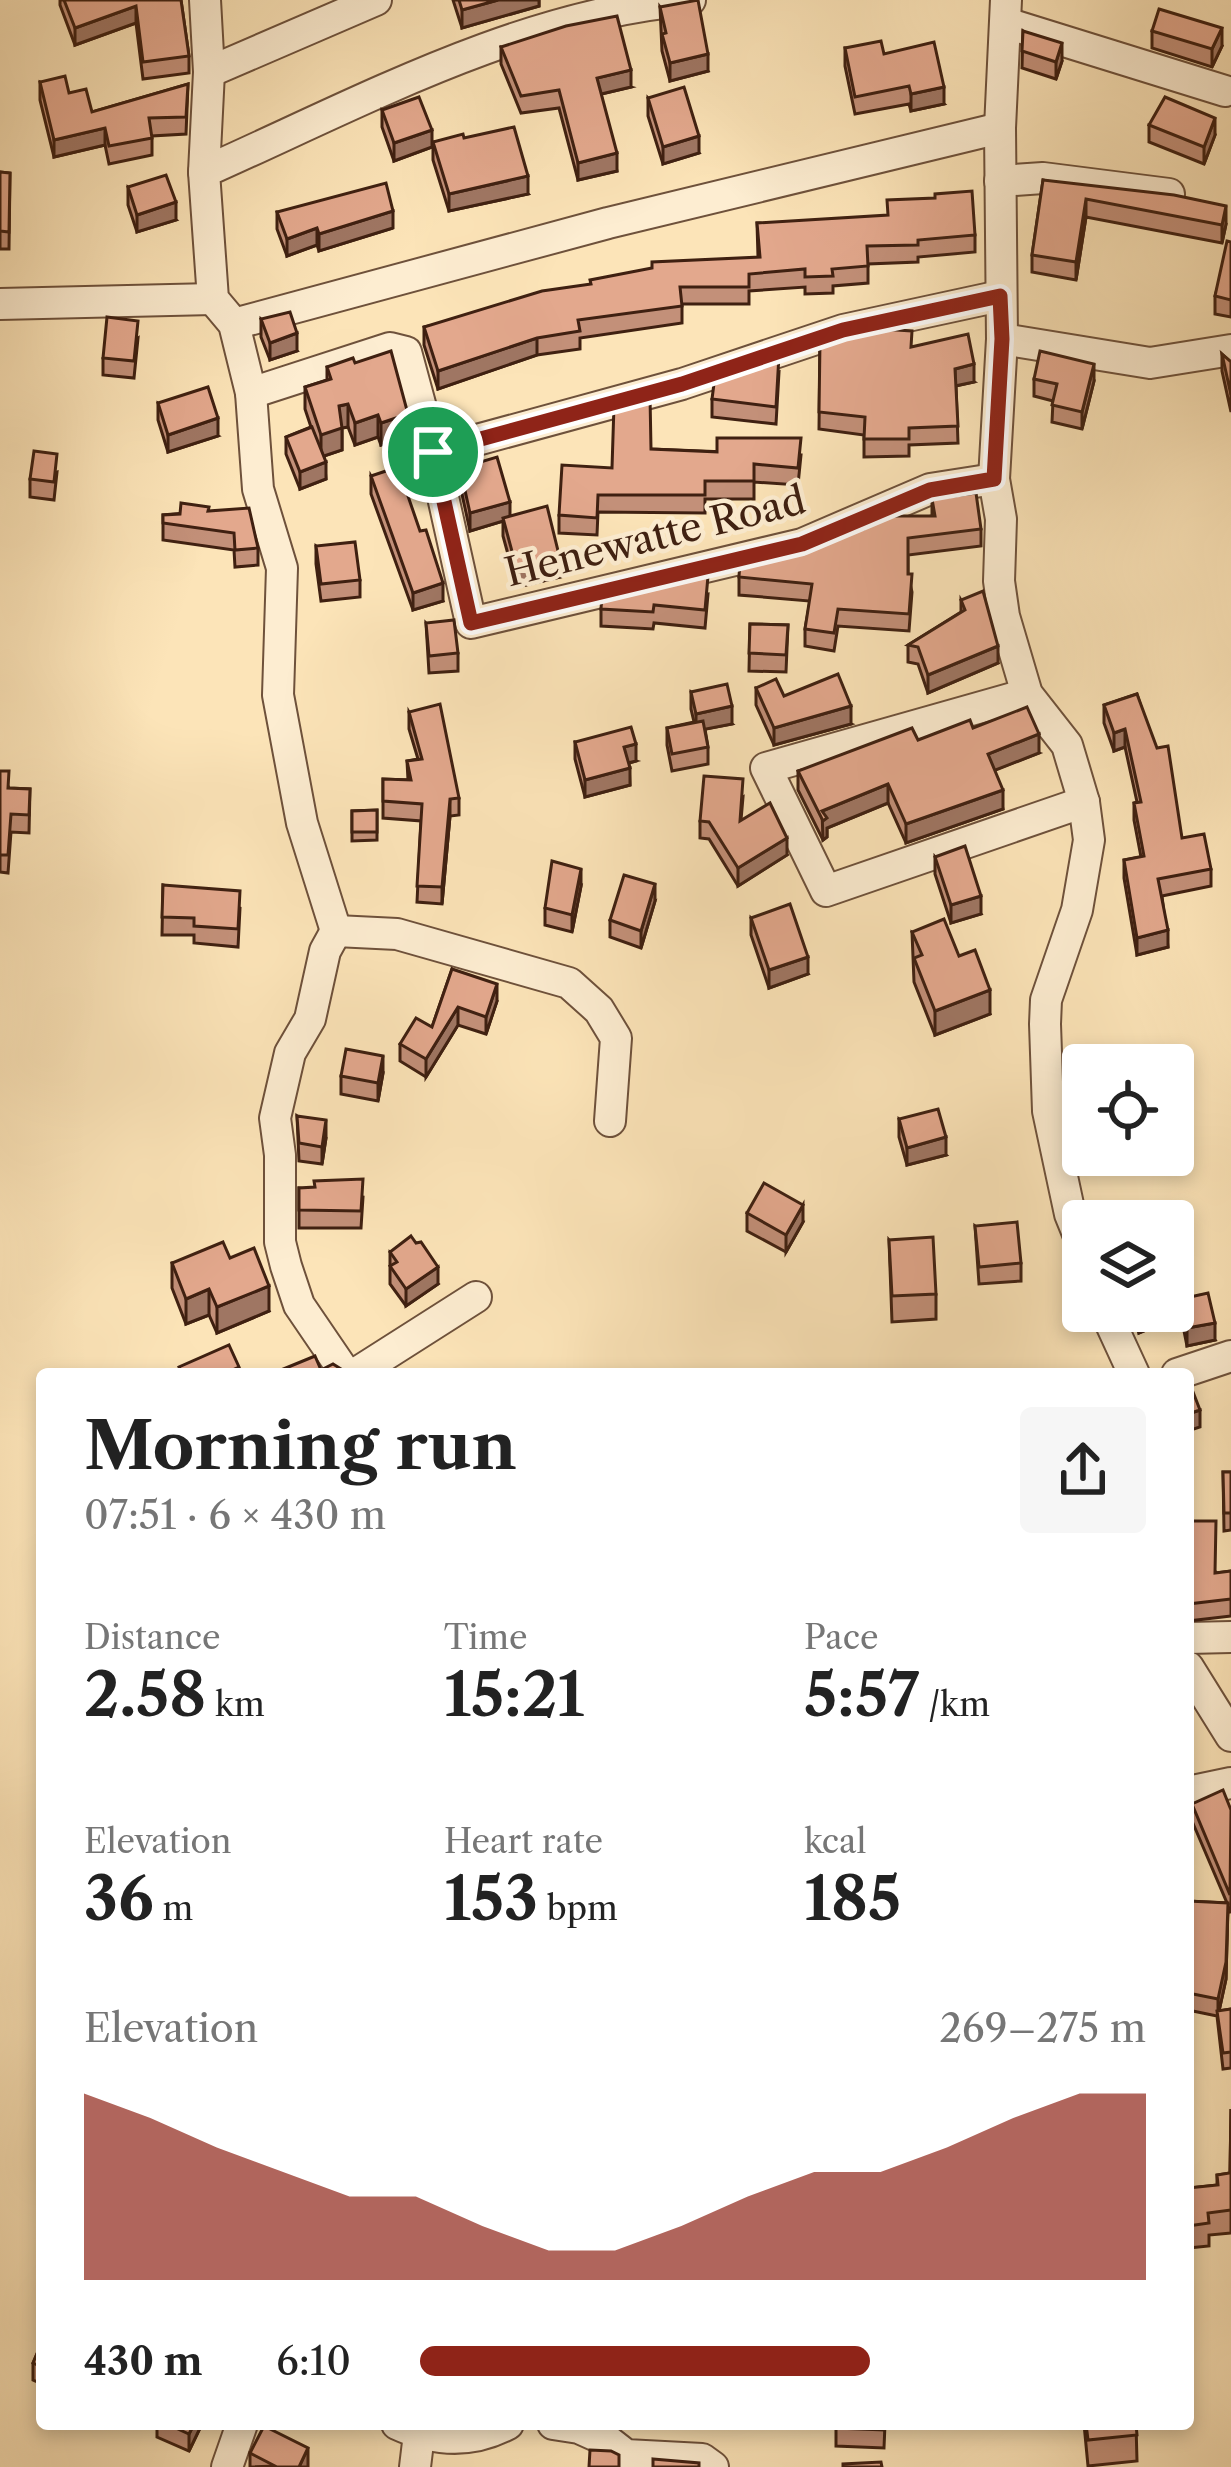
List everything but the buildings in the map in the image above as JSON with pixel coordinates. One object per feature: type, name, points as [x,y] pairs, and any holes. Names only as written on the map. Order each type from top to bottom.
[{"type":"street","points":[[205,0],[209,72],[204,172],[213,299],[234,324],[250,394],[258,489],[282,568],[278,695],[302,823],[335,931],[325,951],[310,1019],[290,1053],[275,1118],[280,1243],[299,1305],[342,1368]]},
{"type":"street","points":[[209,72],[376,0]]},
{"type":"street","points":[[204,172],[466,55],[636,4],[690,0]]},
{"type":"street","points":[[1067,1200],[1048,1111],[1046,1000],[1077,910],[1089,840],[1084,802],[1067,745],[1027,694],[999,581],[1001,519],[994,479],[1002,339],[1000,128],[1006,11],[1225,91]]},
{"type":"street","points":[[234,324],[608,224],[1000,128]]},
{"type":"street","points":[[1000,181],[1043,178],[1169,194]]},
{"type":"street","points":[[250,394],[390,348],[406,352],[433,452],[682,384],[843,330],[1000,296]]},
{"type":"street","points":[[0,304],[213,299]]},
{"type":"street","points":[[1002,339],[1150,363],[1231,350]]},
{"type":"street","name":"Henewatte Road","points":[[433,452],[471,623],[802,544],[930,490],[994,479]]},
{"type":"street","points":[[1027,694],[766,767],[826,891],[1084,802]]},
{"type":"street","points":[[335,931],[397,934],[569,983],[599,1010],[616,1038],[610,1121]]},
{"type":"street","points":[[365,1368],[476,1298]]},
{"type":"street","points":[[1115,1332],[1131,1368]]},
{"type":"street","points":[[1194,1368],[1231,1356]]},
{"type":"street","points":[[1194,1638],[1231,1636]]},
{"type":"street","points":[[1194,1677],[1231,1736]]},
{"type":"street","points":[[1194,1791],[1231,1783]]},
{"type":"street","points":[[227,2467],[240,2430]]},
{"type":"street","points":[[408,2430],[415,2467]]},
{"type":"street","points":[[413,2430],[461,2440],[490,2430]]},
{"type":"street","points":[[583,2430],[608,2441],[627,2461],[702,2459],[713,2467]]},
{"type":"route","points":[[1000,296],[994,479],[930,490],[802,544],[471,623],[433,452],[682,384],[843,330],[1000,296]]}]
